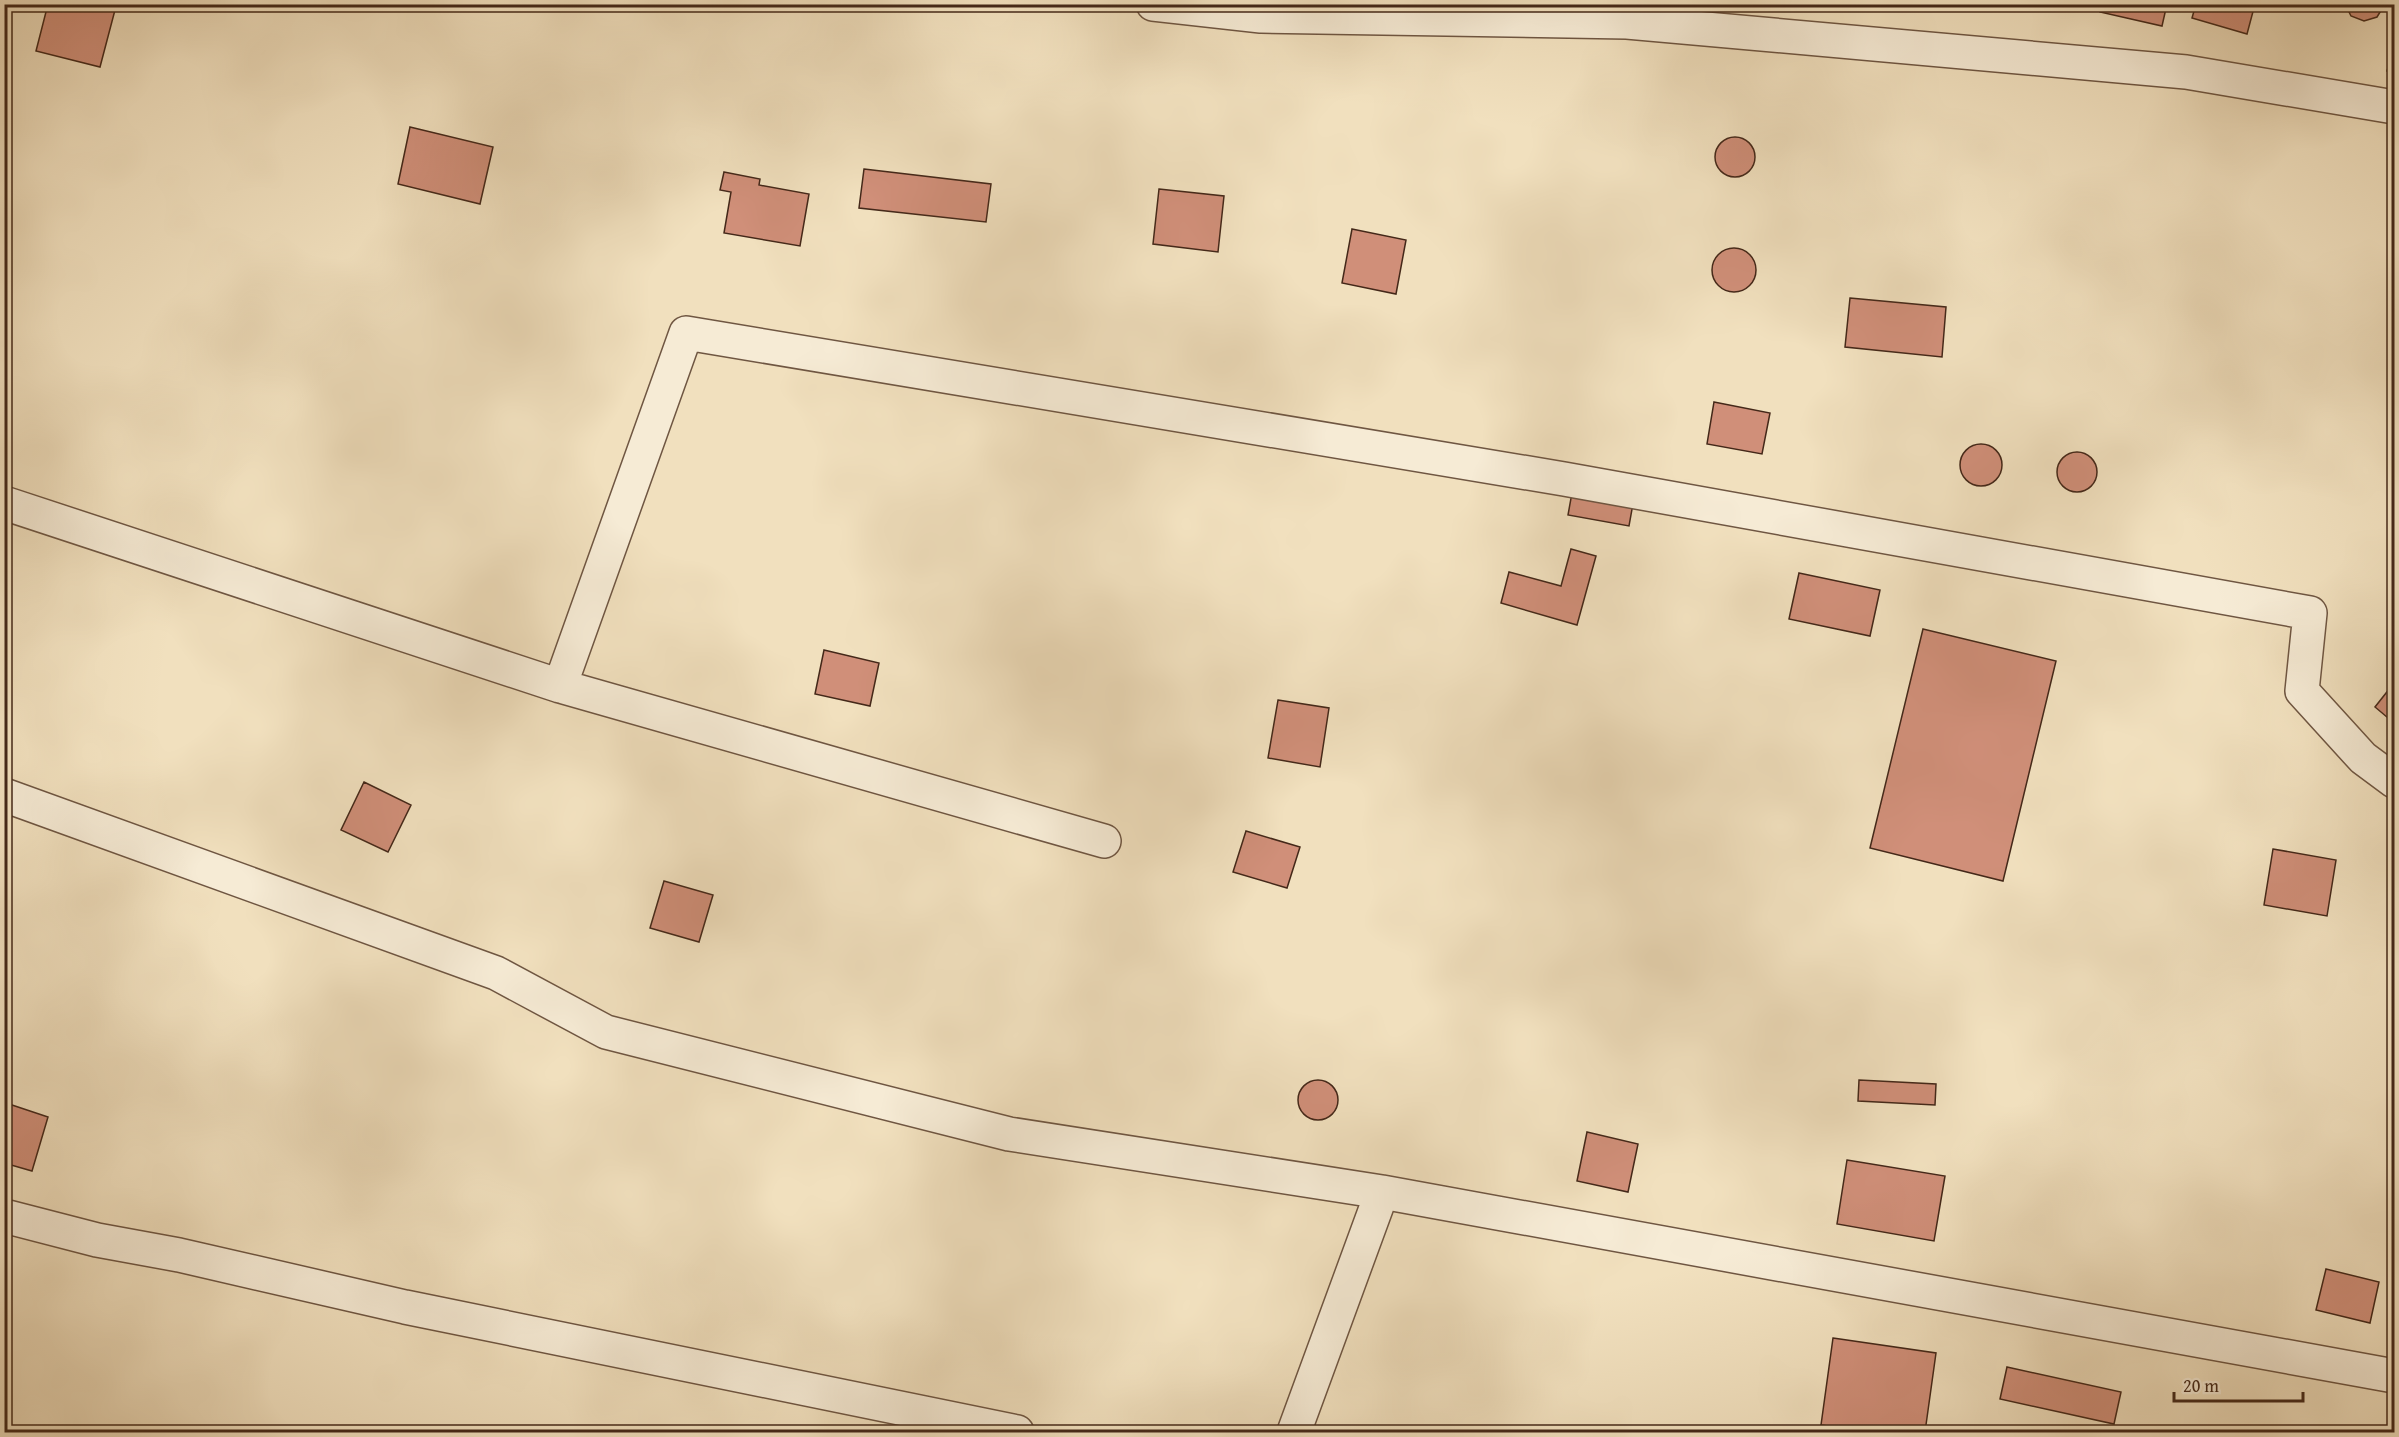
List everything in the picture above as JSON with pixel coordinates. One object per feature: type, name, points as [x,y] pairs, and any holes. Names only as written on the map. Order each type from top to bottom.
[{"type":"street","points":[[1153,4],[1261,16],[1621,21],[2186,72],[2394,107]]},
{"type":"street","points":[[560,686],[686,333],[1564,479],[2310,613],[2302,691],[2363,758],[2394,781]]},
{"type":"street","points":[[4,503],[560,686],[1104,841]]},
{"type":"street","points":[[4,795],[496,973],[606,1032],[1009,1134],[1382,1192],[2394,1376]]},
{"type":"street","points":[[1294,1432],[1382,1192]]},
{"type":"street","points":[[4,1216],[97,1240],[179,1255],[405,1307],[1017,1432]]},
{"type":"building","points":[[48,4],[102,4],[102,6],[115,10],[100,67],[36,51]]},
{"type":"building","points":[[2102,4],[2167,4],[2162,26],[2100,12]]},
{"type":"building","points":[[2196,4],[2255,4],[2247,34],[2192,18]]},
{"type":"building","points":[[2345,4],[2385,4],[2377,17],[2364,21],[2351,16]]},
{"type":"building","points":[[2394,47],[2394,73],[2387,71]]},
{"type":"building","points":[[410,127],[493,147],[480,204],[398,184]]},
{"type":"building","points":[[1735,137],[1749,143],[1755,157],[1749,171],[1735,177],[1721,171],[1715,157],[1721,143]]},
{"type":"building","points":[[864,169],[991,184],[986,222],[859,208]]},
{"type":"building","points":[[724,172],[760,179],[759,185],[809,194],[800,246],[724,233],[731,192],[720,190]]},
{"type":"building","points":[[1159,189],[1224,196],[1218,252],[1153,244]]},
{"type":"building","points":[[1352,229],[1406,240],[1396,294],[1342,283]]},
{"type":"building","points":[[1734,248],[1743,249],[1750,254],[1755,261],[1755,279],[1750,286],[1743,291],[1734,292],[1725,291],[1718,286],[1713,279],[1712,270],[1713,261],[1718,254],[1725,249]]},
{"type":"building","points":[[1850,298],[1946,307],[1942,357],[1845,347]]},
{"type":"building","points":[[1714,402],[1770,413],[1762,454],[1707,444]]},
{"type":"building","points":[[1981,444],[1996,450],[2002,465],[1996,480],[1981,486],[1966,480],[1960,465],[1966,450]]},
{"type":"building","points":[[2077,452],[2085,453],[2091,458],[2096,464],[2096,480],[2091,486],[2085,491],[2077,492],[2069,491],[2063,486],[2058,480],[2057,472],[2058,464],[2063,458],[2069,453]]},
{"type":"building","points":[[1573,487],[1634,498],[1629,526],[1568,515]]},
{"type":"building","points":[[1571,549],[1596,556],[1577,625],[1501,603],[1509,572],[1561,586]]},
{"type":"building","points":[[1799,573],[1880,590],[1870,636],[1789,619]]},
{"type":"building","points":[[1923,629],[2056,661],[2003,881],[1870,848]]},
{"type":"building","points":[[824,650],[879,663],[870,706],[815,694]]},
{"type":"building","points":[[2394,683],[2394,723],[2375,707]]},
{"type":"building","points":[[1278,700],[1329,708],[1320,767],[1268,758]]},
{"type":"building","points":[[364,782],[411,805],[388,852],[341,830]]},
{"type":"building","points":[[1246,831],[1300,847],[1287,888],[1233,872]]},
{"type":"building","points":[[2273,849],[2336,860],[2327,916],[2264,905]]},
{"type":"building","points":[[664,881],[713,895],[699,942],[650,928]]},
{"type":"building","points":[[1318,1080],[1326,1081],[1332,1086],[1337,1092],[1337,1108],[1332,1114],[1326,1119],[1318,1120],[1310,1119],[1304,1114],[1299,1108],[1298,1100],[1299,1092],[1304,1086],[1310,1081]]},
{"type":"building","points":[[1859,1080],[1936,1084],[1935,1105],[1858,1101]]},
{"type":"building","points":[[9,1104],[48,1117],[32,1171],[4,1163],[4,1118]]},
{"type":"building","points":[[1587,1132],[1638,1144],[1628,1192],[1577,1181]]},
{"type":"building","points":[[1847,1160],[1945,1176],[1934,1241],[1837,1224]]},
{"type":"building","points":[[2326,1269],[2379,1282],[2370,1323],[2316,1310]]},
{"type":"building","points":[[1833,1338],[1936,1353],[1925,1432],[1872,1432],[1821,1425]]},
{"type":"building","points":[[2007,1367],[2121,1392],[2114,1424],[2000,1399]]},
{"type":"building","points":[[1821,1425],[1853,1432],[1820,1432]]}]
